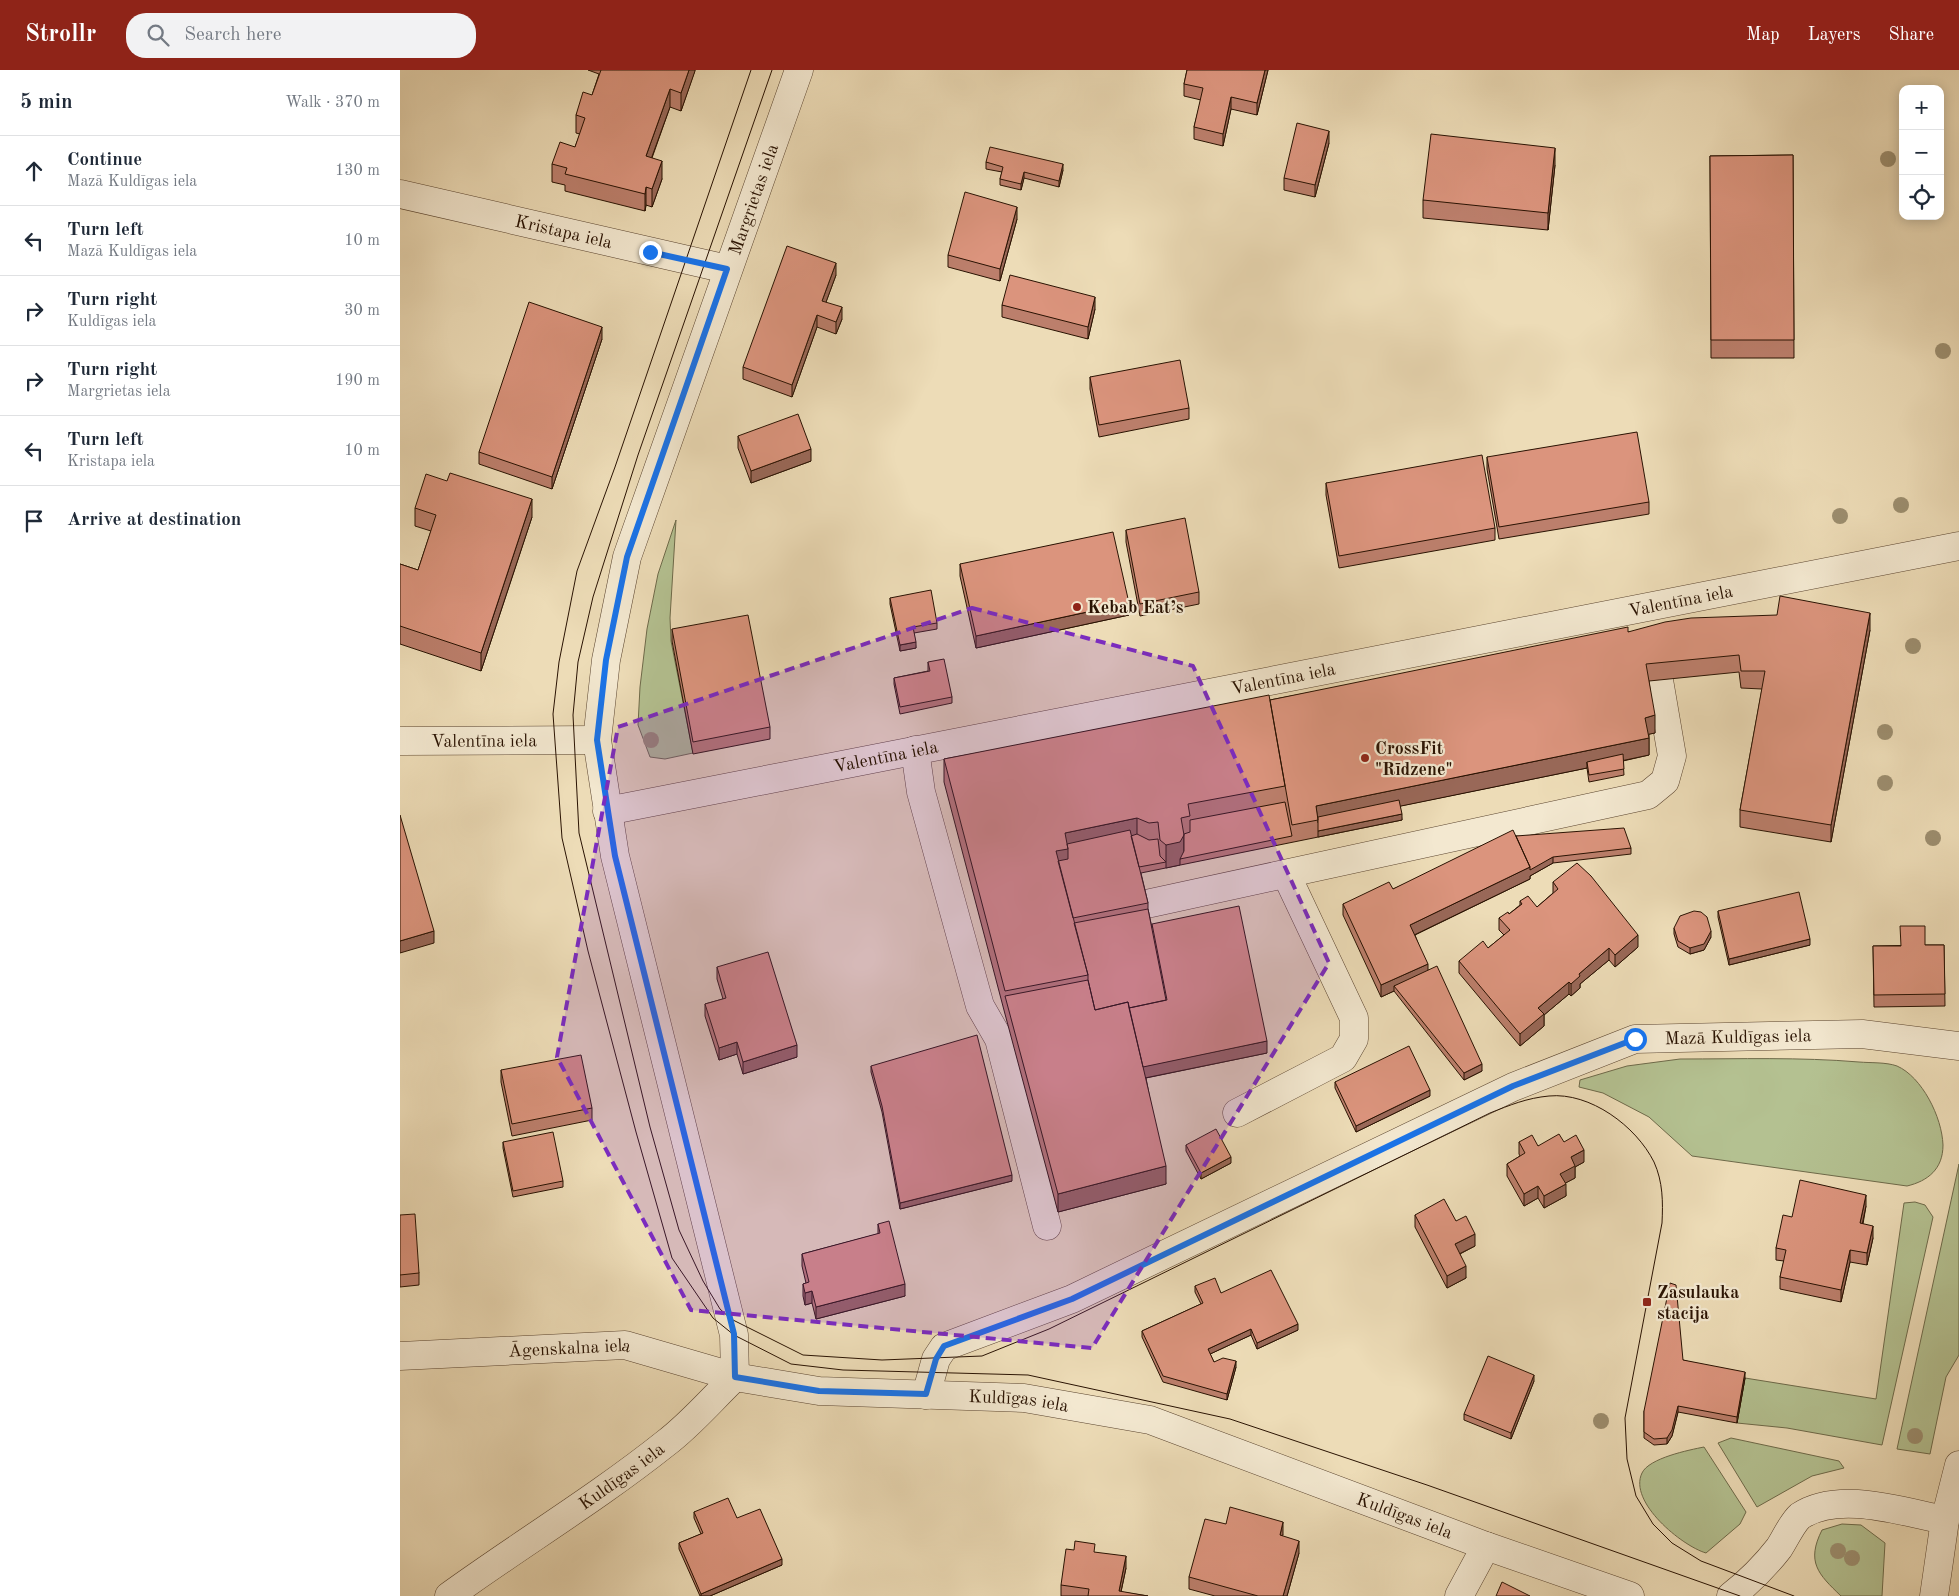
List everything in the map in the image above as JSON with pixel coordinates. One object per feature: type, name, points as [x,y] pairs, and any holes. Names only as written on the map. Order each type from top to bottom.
[{"type":"street","name":"Margrietas iela","points":[[735,1377],[734,1334],[615,856],[597,740],[606,660],[627,557],[727,269],[799,70]]},
{"type":"street","name":"Kristapa iela","points":[[400,194],[727,269]]},
{"type":"street","name":"Valentīna iela","points":[[607,811],[915,750],[1650,620],[1959,546]]},
{"type":"street","points":[[1151,903],[1648,795],[1664,781],[1672,756],[1659,680]]},
{"type":"street","name":"Valentīna iela","points":[[400,741],[597,740]]},
{"type":"street","points":[[915,750],[926,811],[980,1006],[998,1039],[1047,1226]]},
{"type":"street","points":[[1237,1113],[1343,1058],[1354,1039],[1354,1018],[1286,874]]},
{"type":"street","name":"Mazā Kuldīgas iela","points":[[926,1394],[936,1359],[944,1346],[1072,1299],[1513,1086],[1635,1039],[1862,1034],[1959,1046]]},
{"type":"street","name":"Āgenskalna iela","points":[[400,1356],[626,1345],[735,1377]]},
{"type":"street","name":"Kuldīgas iela","points":[[449,1596],[519,1546],[599,1494],[668,1442],[735,1377],[819,1391],[1024,1398],[1150,1420],[1486,1546],[1630,1596]]},
{"type":"street","points":[[1934,1596],[1945,1520],[1959,1465]]},
{"type":"street","points":[[1731,1596],[1751,1580],[1778,1549],[1800,1517],[1832,1504],[1873,1506],[1945,1520]]},
{"type":"street","points":[[1458,1596],[1486,1546]]},
{"type":"highlighted area","points":[[972,608],[1193,666],[1329,963],[1092,1348],[691,1310],[557,1057],[618,727]]},
{"type":"green space","points":[[676,520],[670,618],[671,641],[693,753],[665,759],[650,757],[638,725],[640,687],[647,629],[658,574]]},
{"type":"green space","points":[[1680,1059],[1815,1059],[1883,1063],[1897,1066],[1915,1079],[1935,1111],[1942,1134],[1943,1145],[1940,1161],[1933,1173],[1928,1177],[1907,1186],[1692,1156],[1649,1117],[1603,1093],[1579,1087],[1580,1080],[1627,1066]]},
{"type":"green space","points":[[1959,1164],[1959,1355],[1946,1377],[1930,1454],[1897,1449]]},
{"type":"green space","points":[[1915,1202],[1925,1205],[1933,1217],[1882,1445],[1787,1428],[1737,1423],[1745,1378],[1876,1399],[1904,1203]]},
{"type":"green space","points":[[1731,1438],[1839,1461],[1844,1468],[1812,1476],[1757,1507],[1718,1443]]},
{"type":"green space","points":[[1704,1447],[1746,1512],[1740,1524],[1706,1553],[1684,1542],[1660,1521],[1643,1497],[1640,1484],[1642,1473],[1653,1463],[1689,1450]]},
{"type":"green space","points":[[1842,1524],[1861,1525],[1885,1543],[1882,1596],[1841,1596],[1826,1581],[1817,1567],[1815,1551],[1822,1530]]},
{"type":"building","points":[[601,70],[689,70],[681,93],[670,89],[646,156],[662,161],[652,189],[646,187],[645,194],[565,174],[567,168],[552,164],[560,142],[575,147],[585,118],[576,115],[583,92],[592,95]]},
{"type":"building","points":[[1187,70],[1265,70],[1257,103],[1231,97],[1223,134],[1194,127],[1203,88],[1184,84]]},
{"type":"building","points":[[1297,123],[1329,131],[1315,185],[1284,178]]},
{"type":"building","points":[[1431,134],[1555,148],[1548,213],[1423,200]]},
{"type":"building","points":[[990,147],[1063,164],[1059,181],[1024,172],[1021,184],[1000,179],[1003,167],[986,162]]},
{"type":"building","points":[[1793,155],[1794,340],[1711,340],[1710,156]]},
{"type":"building","points":[[965,192],[1017,207],[1000,269],[948,255]]},
{"type":"building","points":[[787,246],[836,263],[822,301],[842,307],[836,322],[817,315],[792,385],[743,367]]},
{"type":"building","points":[[1010,275],[1095,297],[1088,327],[1002,305]]},
{"type":"building","points":[[529,302],[602,327],[552,477],[479,452]]},
{"type":"building","points":[[1180,360],[1189,408],[1099,425],[1090,377]]},
{"type":"building","points":[[798,414],[811,449],[751,471],[738,436]]},
{"type":"building","points":[[1637,432],[1649,502],[1499,527],[1487,457]]},
{"type":"building","points":[[1482,455],[1495,528],[1339,556],[1326,483]]},
{"type":"building","points":[[450,473],[532,499],[481,653],[400,626],[400,564],[418,570],[436,515],[415,508],[426,474],[447,481]]},
{"type":"building","points":[[1185,518],[1199,592],[1140,604],[1126,530]]},
{"type":"building","points":[[1113,532],[1129,603],[976,636],[960,564]]},
{"type":"building","points":[[931,590],[937,623],[913,627],[916,642],[900,645],[890,598]]},
{"type":"building","points":[[1780,596],[1870,613],[1831,825],[1740,810],[1765,671],[1741,671],[1739,655],[1646,664],[1655,715],[1645,718],[1649,738],[1316,806],[1318,820],[1292,825],[1270,700],[1628,627],[1628,632],[1665,622],[1691,618],[1777,615]]},
{"type":"building","points":[[748,615],[770,727],[693,742],[672,629]]},
{"type":"building","points":[[944,659],[952,697],[900,707],[894,678],[930,671],[928,662]]},
{"type":"building","points":[[1269,695],[1285,786],[1188,804],[1190,816],[1181,818],[1184,835],[1180,842],[1166,845],[1160,840],[1158,822],[1149,823],[1137,818],[1065,833],[1068,849],[1056,851],[1088,975],[1005,991],[944,759]]},
{"type":"building","points":[[1623,754],[1624,769],[1589,775],[1587,762]]},
{"type":"building","points":[[1399,800],[1402,814],[1318,831],[1318,817]]},
{"type":"building","points":[[1285,802],[1292,836],[1180,859],[1184,851],[1184,834],[1190,832],[1190,820]]},
{"type":"building","points":[[400,815],[434,931],[400,941]]},
{"type":"building","points":[[1624,828],[1631,848],[1553,857],[1530,870],[1516,836]]},
{"type":"building","points":[[1130,830],[1148,903],[1073,918],[1058,861],[1068,859],[1067,844]]},
{"type":"building","points":[[1513,830],[1530,867],[1410,925],[1428,964],[1381,985],[1343,904],[1389,882],[1393,889]]},
{"type":"building","points":[[1137,834],[1149,840],[1158,839],[1160,856],[1166,862],[1139,867],[1131,836]]},
{"type":"building","points":[[1577,863],[1591,876],[1638,935],[1615,955],[1609,948],[1579,974],[1580,976],[1571,984],[1569,982],[1538,1008],[1544,1014],[1520,1034],[1459,961],[1483,941],[1488,948],[1510,930],[1499,918],[1508,912],[1509,914],[1522,904],[1520,901],[1528,896],[1537,907],[1558,889],[1553,882]]},
{"type":"building","points":[[1799,892],[1810,939],[1729,959],[1718,911]]},
{"type":"building","points":[[1239,906],[1267,1041],[1143,1067],[1129,1008],[1167,1000],[1152,924]]},
{"type":"building","points":[[1148,909],[1166,1000],[1129,1008],[1128,1002],[1095,1010],[1074,923]]},
{"type":"building","points":[[1694,911],[1701,912],[1707,917],[1711,931],[1704,944],[1690,948],[1678,941],[1674,928],[1680,916]]},
{"type":"building","points":[[1900,926],[1925,926],[1925,945],[1944,945],[1945,994],[1874,995],[1873,946],[1901,946]]},
{"type":"building","points":[[768,952],[797,1045],[743,1062],[737,1042],[719,1048],[705,1004],[726,998],[717,967]]},
{"type":"building","points":[[1437,966],[1482,1064],[1464,1073],[1394,986]]},
{"type":"building","points":[[1088,980],[1095,1010],[1128,1002],[1166,1166],[1058,1194],[1005,996]]},
{"type":"building","points":[[977,1035],[1012,1175],[900,1203],[882,1106],[871,1066]]},
{"type":"building","points":[[1409,1046],[1430,1090],[1356,1126],[1335,1082]]},
{"type":"building","points":[[581,1055],[592,1108],[512,1124],[501,1070]]},
{"type":"building","points":[[1216,1129],[1231,1157],[1201,1173],[1186,1145]]},
{"type":"building","points":[[553,1132],[563,1181],[513,1191],[503,1142]]},
{"type":"building","points":[[1559,1134],[1564,1142],[1576,1135],[1584,1150],[1571,1157],[1575,1166],[1560,1174],[1566,1184],[1544,1196],[1538,1186],[1524,1194],[1507,1164],[1525,1153],[1519,1142],[1532,1135],[1538,1146]]},
{"type":"building","points":[[1800,1180],[1866,1195],[1860,1223],[1873,1226],[1867,1253],[1850,1250],[1841,1290],[1780,1277],[1786,1250],[1776,1248],[1783,1215],[1792,1217]]},
{"type":"building","points":[[1444,1199],[1456,1221],[1466,1216],[1475,1234],[1455,1244],[1466,1266],[1447,1276],[1415,1215]]},
{"type":"building","points":[[415,1214],[419,1273],[400,1275],[400,1215]]},
{"type":"building","points":[[889,1221],[905,1284],[816,1307],[812,1291],[805,1293],[803,1284],[809,1282],[802,1254],[880,1233],[878,1224]]},
{"type":"building","points":[[1271,1270],[1298,1324],[1257,1343],[1251,1329],[1208,1349],[1214,1362],[1223,1358],[1236,1361],[1227,1394],[1163,1376],[1142,1331],[1203,1303],[1195,1286],[1215,1278],[1221,1293]]},
{"type":"building","points":[[1670,1283],[1676,1285],[1683,1360],[1745,1372],[1737,1417],[1678,1406],[1672,1430],[1667,1438],[1654,1439],[1644,1432],[1644,1411]]},
{"type":"building","points":[[1488,1356],[1534,1375],[1511,1433],[1464,1414]]},
{"type":"building","points":[[728,1498],[737,1518],[760,1509],[782,1559],[701,1594],[679,1543],[703,1533],[694,1512]]},
{"type":"building","points":[[1230,1507],[1283,1522],[1280,1535],[1299,1541],[1283,1596],[1258,1596],[1189,1577],[1205,1519],[1226,1524]]},
{"type":"building","points":[[1075,1541],[1095,1544],[1094,1552],[1126,1556],[1119,1591],[1148,1596],[1088,1596],[1089,1589],[1061,1585],[1066,1549],[1074,1550]]},
{"type":"building","points":[[1502,1582],[1530,1596],[1496,1596]]},
{"type":"tram line","points":[[751,70],[615,467],[577,571],[559,662],[553,714],[562,838],[588,951],[672,1258],[713,1318],[734,1335],[791,1364],[843,1370],[1028,1375],[1230,1419],[1427,1485],[1740,1596]]},
{"type":"tram line","points":[[772,70],[638,455],[593,597],[578,662],[573,715],[579,833],[650,1127],[679,1230],[703,1281],[720,1309],[731,1319],[803,1355],[882,1360],[982,1356],[1049,1329],[1490,1113],[1533,1098],[1565,1096],[1580,1100],[1610,1114],[1636,1136],[1654,1162],[1661,1185],[1662,1223],[1625,1418],[1627,1459],[1636,1496],[1653,1524],[1672,1543],[1701,1561],[1794,1596]]},
{"type":"place","name":"Kebab Eat’s","points":[[1077,607]]},
{"type":"place","name":"CrossFit \"Rīdzene\"","points":[[1365,758]]},
{"type":"place","name":"Zasulauka stacija","points":[[1647,1302]]},
{"type":"route","points":[[650,252],[727,269],[627,557],[606,660],[597,740],[615,856],[734,1334],[735,1377],[819,1391],[926,1394],[936,1359],[944,1346],[1072,1299],[1513,1086],[1635,1039]]}]
